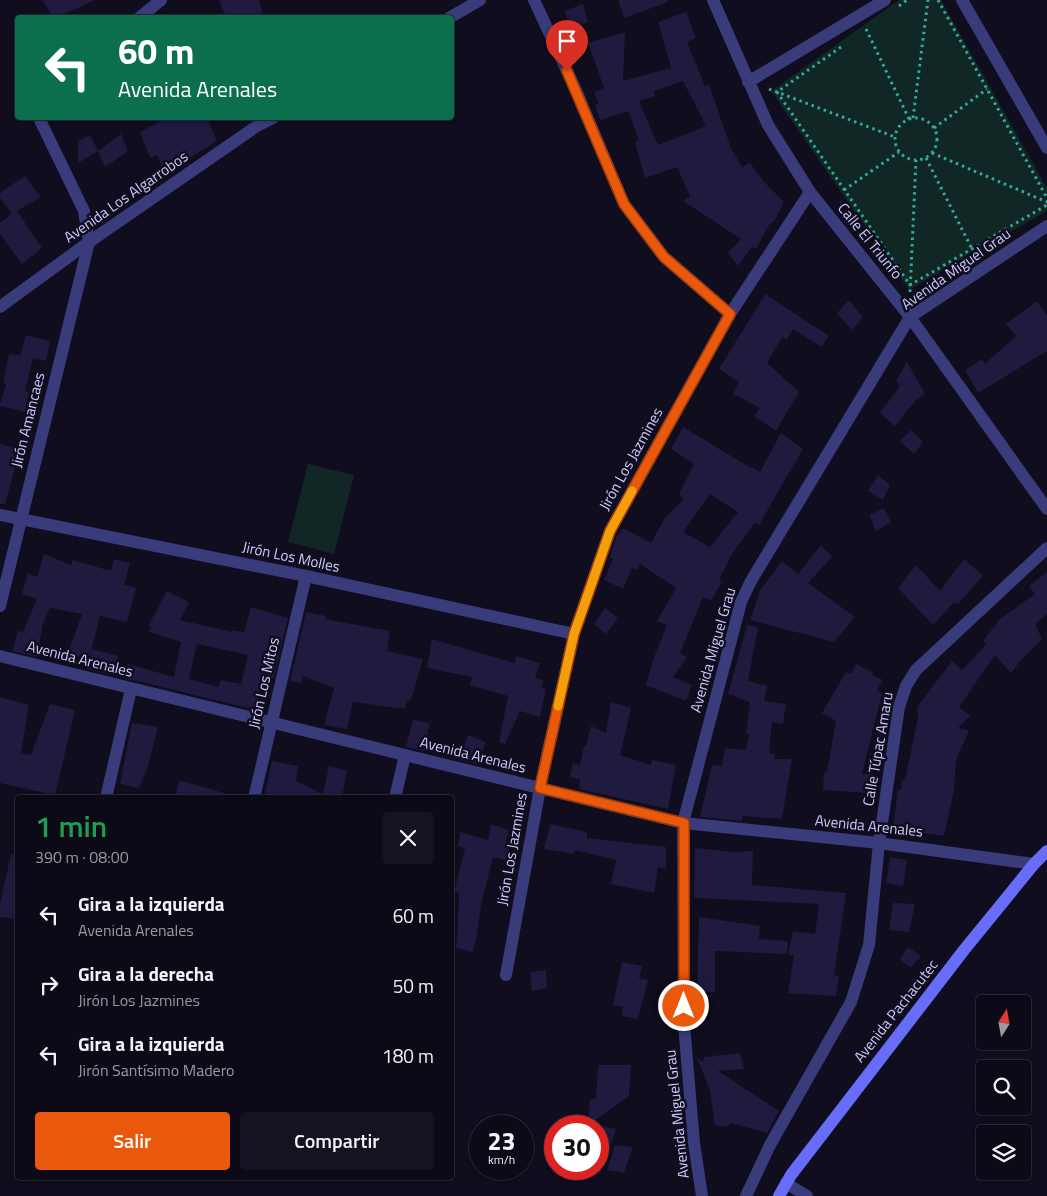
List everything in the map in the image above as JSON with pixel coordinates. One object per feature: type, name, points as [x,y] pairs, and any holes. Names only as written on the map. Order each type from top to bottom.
[{"type":"main road","name":"Avenida Pachacutec","points":[[779,1196],[796,1167],[964,950],[1034,864],[1047,851]]},
{"type":"street","points":[[143,15],[161,0]]},
{"type":"street","points":[[454,15],[480,0]]},
{"type":"street","points":[[534,0],[575,88],[624,204],[664,257],[730,314]]},
{"type":"street","name":"Calle El Triunfo","points":[[714,0],[768,125],[810,192],[910,317],[1047,509]]},
{"type":"street","points":[[748,82],[885,0]]},
{"type":"street","points":[[962,0],[1047,148]]},
{"type":"street","points":[[40,120],[84,211],[89,242]]},
{"type":"street","name":"Avenida Los Algarrobos","points":[[0,307],[89,242],[257,126],[269,120]]},
{"type":"street","name":"Jirón Los Jazmines","points":[[506,975],[540,788],[574,634],[610,531],[730,314],[810,192]]},
{"type":"street","name":"Avenida Miguel Grau","points":[[702,1196],[694,1143],[684,1024],[684,823],[741,602],[751,581],[910,317],[1047,226]]},
{"type":"street","name":"Jirón Amancaes","points":[[0,606],[89,242]]},
{"type":"street","name":"Jirón Los Molles","points":[[0,515],[306,576],[574,634]]},
{"type":"street","name":"Calle Túpac Amaru","points":[[746,1196],[770,1145],[851,1002],[869,945],[879,843],[898,707],[906,686],[916,670],[1047,548]]},
{"type":"street","name":"Jirón Los Mitos","points":[[255,795],[306,576]]},
{"type":"street","name":"Avenida Arenales","points":[[0,656],[684,823],[879,843],[1034,864]]},
{"type":"street","points":[[107,795],[131,689]]},
{"type":"street","points":[[396,795],[405,755]]},
{"type":"street","points":[[786,1183],[807,1196]]},
{"type":"path","points":[[911,118],[928,0]]},
{"type":"path","points":[[938,0],[1047,198]]},
{"type":"path","points":[[866,29],[911,118]]},
{"type":"path","points":[[748,82],[894,138]]},
{"type":"path","points":[[934,128],[987,89]]},
{"type":"path","points":[[777,92],[910,285]]},
{"type":"path","points":[[911,118],[923,119],[934,128],[937,141],[932,154],[926,158],[916,160],[906,158],[896,148],[894,138],[898,127],[911,118]]},
{"type":"path","points":[[844,190],[899,152]]},
{"type":"path","points":[[932,154],[1047,204]]},
{"type":"path","points":[[926,158],[972,249]]},
{"type":"path","points":[[910,317],[916,160]]},
{"type":"path","points":[[910,285],[1047,204]]},
{"type":"green space","points":[[899,0],[941,0],[1047,188],[1047,211],[909,290],[771,91]]},
{"type":"green space","points":[[308,464],[354,475],[334,554],[288,542]]},
{"type":"building","points":[[42,0],[95,0],[62,15],[52,15]]},
{"type":"building","points":[[219,0],[259,0],[263,15],[225,15]]},
{"type":"building","points":[[618,0],[667,0],[668,2],[624,18]]},
{"type":"building","points":[[583,4],[588,22],[570,29],[565,11]]},
{"type":"building","points":[[686,12],[696,38],[687,42],[705,86],[709,85],[731,148],[742,167],[750,163],[764,182],[784,202],[756,249],[752,247],[738,266],[728,253],[741,239],[683,201],[690,196],[677,167],[645,178],[635,142],[639,140],[628,111],[600,120],[595,105],[599,104],[594,92],[604,88],[588,43],[625,32],[623,81],[671,68],[658,22]],"holes":[[[683,81],[706,126],[658,145],[639,101],[655,96],[654,91]]]},
{"type":"building","points":[[162,120],[208,120],[217,141],[180,164],[181,167],[165,174],[157,155],[150,158],[140,132]]},
{"type":"building","points":[[121,134],[128,151],[105,167],[98,151]]},
{"type":"building","points":[[90,135],[98,151],[78,163],[78,141]]},
{"type":"building","points":[[25,176],[41,197],[17,211],[42,248],[22,264],[0,234],[0,223],[12,214],[0,198],[0,193]]},
{"type":"building","points":[[765,294],[829,336],[822,347],[793,329],[787,340],[782,337],[767,363],[799,392],[776,431],[754,416],[760,408],[733,394],[739,382],[719,369]]},
{"type":"building","points":[[849,300],[863,317],[852,330],[837,313]]},
{"type":"building","points":[[1037,301],[1047,316],[1047,351],[978,393],[965,370],[982,359],[985,364],[1016,336],[1006,324]]},
{"type":"building","points":[[26,335],[50,341],[46,361],[33,358],[25,391],[29,392],[25,412],[0,406],[0,404],[6,384],[3,383],[9,354],[20,355]]},
{"type":"building","points":[[907,362],[925,394],[916,400],[895,426],[880,413],[900,386],[896,381]]},
{"type":"building","points":[[683,427],[760,472],[781,433],[803,449],[759,525],[755,523],[734,551],[719,579],[722,581],[711,601],[703,597],[680,653],[687,657],[673,677],[692,685],[686,701],[646,685],[653,660],[667,625],[657,621],[676,588],[640,564],[636,570],[632,568],[623,589],[604,580],[613,559],[610,557],[616,537],[623,528],[651,543],[665,518],[684,499],[679,494],[694,464],[671,449]],"holes":[[[710,494],[738,512],[710,547],[683,532]]]},
{"type":"building","points":[[911,430],[923,442],[914,454],[900,441]]},
{"type":"building","points":[[0,444],[20,449],[5,504],[0,504]]},
{"type":"building","points":[[878,475],[890,485],[883,500],[868,491]]},
{"type":"building","points":[[884,508],[891,522],[876,531],[869,515]]},
{"type":"building","points":[[821,545],[832,557],[808,583],[855,617],[834,642],[750,620],[760,591],[782,561],[798,574]]},
{"type":"building","points":[[44,554],[71,565],[73,560],[111,571],[114,559],[130,563],[124,585],[136,588],[127,622],[100,616],[89,659],[68,653],[82,614],[50,608],[43,624],[37,657],[12,651],[18,631],[23,632],[37,599],[22,594],[28,573],[37,577]]},
{"type":"building","points":[[964,559],[983,576],[958,604],[953,603],[933,625],[898,588],[916,565],[940,591]]},
{"type":"building","points":[[1047,572],[1047,614],[1035,624],[1042,639],[1011,673],[995,655],[959,707],[970,716],[958,728],[969,731],[956,760],[954,790],[944,836],[893,829],[898,789],[901,790],[902,780],[905,780],[918,718],[917,707],[952,661],[962,670],[986,645],[983,641],[1000,619],[1035,594],[1029,586]]},
{"type":"building","points":[[167,591],[189,602],[180,620],[232,632],[232,630],[244,632],[251,607],[288,618],[274,678],[263,676],[256,710],[121,677],[128,664],[174,677],[181,642],[149,632],[151,627],[148,626]],"holes":[[[197,644],[248,655],[241,684],[221,680],[218,687],[189,679]]]},
{"type":"building","points":[[605,608],[618,618],[606,634],[594,624]]},
{"type":"building","points":[[306,612],[326,616],[325,619],[390,631],[387,651],[423,659],[411,700],[407,700],[405,709],[353,702],[347,729],[324,725],[334,688],[303,676],[301,683],[290,681]]},
{"type":"building","points":[[747,625],[758,627],[748,681],[767,686],[764,701],[786,704],[783,724],[772,722],[769,753],[775,754],[774,759],[792,759],[782,819],[743,816],[742,821],[700,817],[712,765],[722,766],[725,748],[746,750],[749,734],[746,734],[750,702],[728,694]]},
{"type":"building","points":[[432,639],[515,663],[516,656],[540,663],[535,678],[544,680],[541,688],[546,689],[540,717],[520,711],[505,744],[499,742],[508,696],[470,685],[472,677],[427,668]]},
{"type":"building","points":[[92,649],[118,656],[113,675],[87,669]]},
{"type":"building","points":[[856,664],[883,680],[877,690],[882,693],[862,774],[871,774],[870,793],[823,790],[824,772],[827,772],[836,721],[822,713],[846,672],[851,674]]},
{"type":"building","points":[[0,697],[29,705],[21,753],[31,755],[50,704],[75,710],[55,795],[0,783]]},
{"type":"building","points":[[611,702],[631,708],[620,755],[651,765],[652,760],[676,765],[668,809],[579,789],[580,780],[570,777],[573,763],[580,765],[591,726],[606,733]]},
{"type":"building","points":[[413,720],[430,723],[423,751],[406,747]]},
{"type":"building","points":[[132,723],[158,727],[147,770],[139,788],[120,784]]},
{"type":"building","points":[[468,735],[486,742],[477,764],[459,760]]},
{"type":"building","points":[[272,761],[298,766],[296,781],[323,794],[329,766],[347,771],[343,795],[265,795]]},
{"type":"building","points":[[179,780],[224,793],[224,795],[176,795]]},
{"type":"building","points":[[491,824],[509,830],[505,845],[510,846],[506,860],[493,857],[481,905],[473,952],[456,948],[459,893],[454,892],[465,848],[458,846],[460,832],[488,840]]},
{"type":"building","points":[[550,824],[587,832],[587,838],[666,847],[666,869],[658,867],[654,893],[611,884],[616,860],[575,850],[574,854],[544,849]]},
{"type":"building","points":[[695,848],[734,852],[753,851],[752,885],[846,893],[834,975],[839,976],[836,996],[788,993],[794,955],[788,955],[793,931],[815,934],[819,904],[694,898]]},
{"type":"building","points":[[11,854],[15,854],[15,919],[0,917],[0,904]]},
{"type":"building","points":[[890,857],[907,860],[903,886],[886,883]]},
{"type":"building","points":[[893,903],[915,904],[909,932],[889,930]]},
{"type":"building","points":[[699,917],[760,926],[759,939],[788,941],[787,954],[715,951],[715,992],[697,992]]},
{"type":"building","points":[[908,947],[921,956],[911,968],[900,959]]},
{"type":"building","points":[[622,962],[642,966],[639,978],[648,980],[638,1019],[622,1016],[623,1007],[613,1005]]},
{"type":"building","points":[[546,970],[547,988],[532,991],[530,972]]},
{"type":"building","points":[[740,1053],[744,1069],[718,1071],[779,1111],[767,1133],[731,1123],[726,1127],[715,1125],[710,1090],[697,1058],[703,1062],[704,1057]]},
{"type":"building","points":[[598,1065],[631,1065],[629,1096],[602,1115],[589,1115],[590,1099],[596,1099]]},
{"type":"building","points":[[609,1127],[616,1129],[609,1149]]},
{"type":"building","points":[[615,1145],[633,1147],[624,1173],[609,1170],[609,1164]]},
{"type":"slow traffic","points":[[558,706],[574,634],[610,531],[632,491]]},
{"type":"route","points":[[567,71],[624,204],[664,257],[730,314],[610,531],[574,634],[540,788],[684,823],[684,1006]]}]
